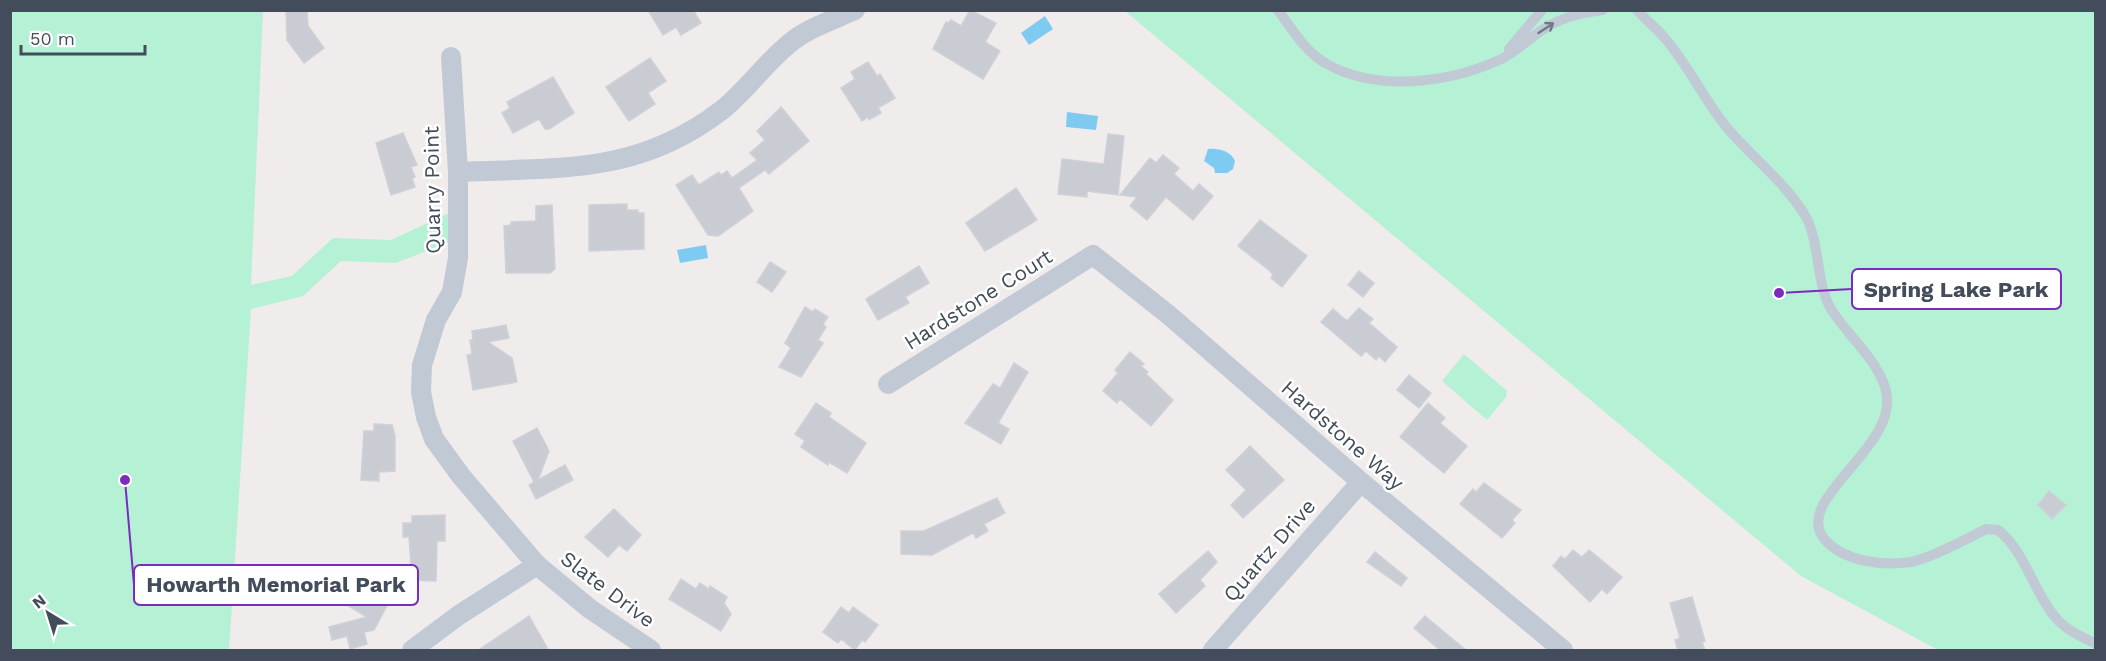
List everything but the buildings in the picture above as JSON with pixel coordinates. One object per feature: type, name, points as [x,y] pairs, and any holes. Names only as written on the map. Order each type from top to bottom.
[{"type":"street","points":[[458,172],[598,164],[625,160],[652,151],[676,140],[725,108],[791,42],[855,10]]},
{"type":"street","name":"Quarry Point","points":[[451,57],[458,172],[458,258],[452,292],[436,320],[422,365],[421,392],[426,417],[434,439],[461,476],[537,565]]},
{"type":"street","name":"Hardstone Court","points":[[888,384],[1093,255]]},
{"type":"street","name":"Hardstone Way","points":[[1093,255],[1170,316],[1361,482],[1563,651]]},
{"type":"street","name":"Quartz Drive","points":[[1213,651],[1361,482]]},
{"type":"street","points":[[412,651],[459,615],[537,565]]},
{"type":"street","name":"Slate Drive","points":[[537,565],[590,609],[651,651]]},
{"type":"lane","points":[[1278,10],[1306,48],[1326,64],[1350,74],[1382,81],[1421,80],[1458,74],[1498,61],[1559,20],[1603,10]]},
{"type":"lane","points":[[1498,61],[1524,34],[1542,10]]},
{"type":"lane","points":[[1637,10],[1663,36],[1728,128],[1783,183],[1807,219],[1830,307],[1867,354],[1885,388],[1887,405],[1870,448],[1825,498],[1818,514],[1819,527],[1825,540],[1849,557],[1869,562],[1912,562],[1986,529],[1998,530],[2018,552],[2035,584],[2063,625],[2096,644]]},
{"type":"green space","points":[[10,11],[263,11],[251,285],[292,276],[333,238],[391,240],[449,213],[448,243],[395,263],[341,261],[303,296],[251,309],[229,650],[11,650]]},
{"type":"green space","points":[[1125,11],[2095,11],[2095,650],[1938,650],[1801,576]]},
{"type":"green space","points":[[1464,354],[1507,391],[1506,397],[1487,420],[1442,381]]},
{"type":"water","points":[[1045,16],[1053,29],[1029,45],[1021,33]]},
{"type":"water","points":[[1067,112],[1098,116],[1096,130],[1066,127]]},
{"type":"water","points":[[1208,149],[1220,150],[1230,155],[1235,161],[1233,169],[1227,173],[1215,173],[1214,168],[1204,161]]},
{"type":"water","points":[[706,245],[708,258],[680,263],[677,250]]},
{"type":"place","name":"Spring Lake Park","points":[[1779,293]]},
{"type":"place","name":"Howarth Memorial Park","points":[[125,480]]}]
